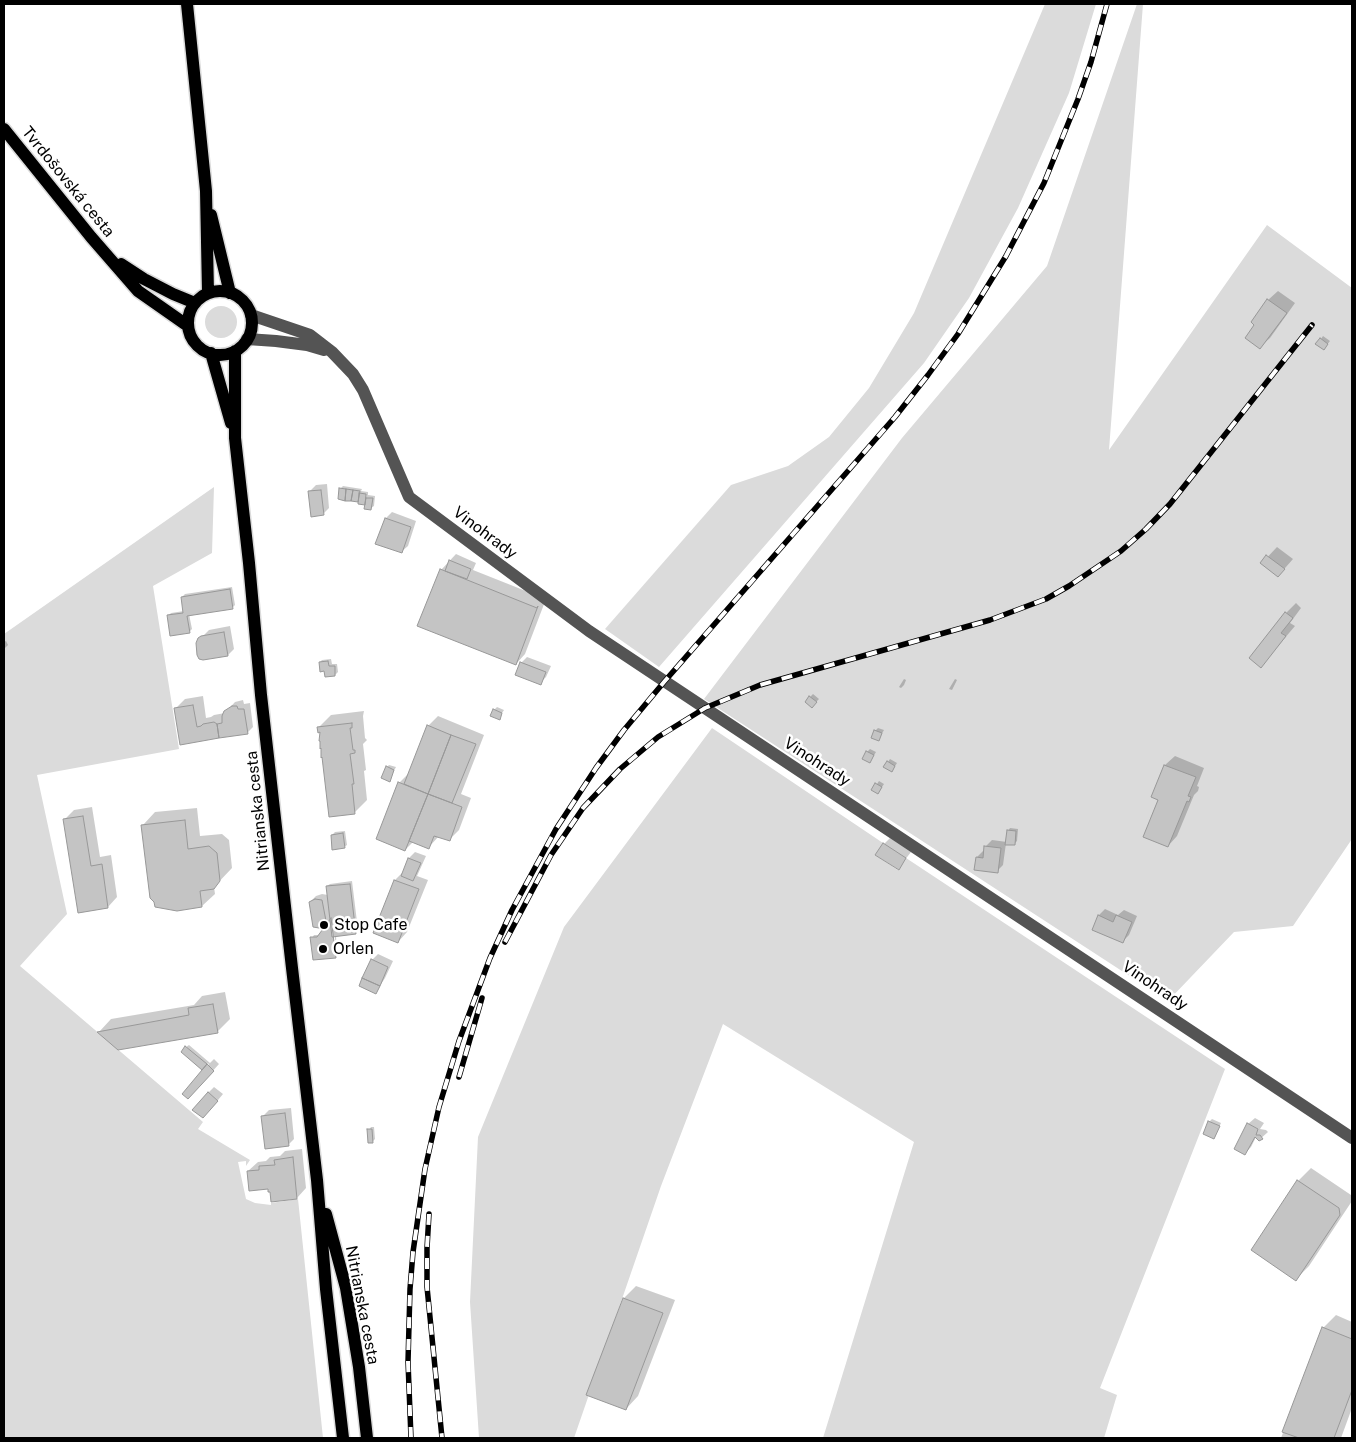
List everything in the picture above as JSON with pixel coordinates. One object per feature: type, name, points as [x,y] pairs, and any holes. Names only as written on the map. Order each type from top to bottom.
[{"type":"main road","points":[[186,4],[206,191],[208,293]]},
{"type":"main road","name":"Tvrdošovská cesta","points":[[4,129],[91,237],[138,291],[188,326]]},
{"type":"main road","points":[[206,191],[230,293]]},
{"type":"main road","name":"Tvrdošovská cesta","points":[[107,255],[144,279],[195,303]]},
{"type":"main road","points":[[221,291],[230,293],[244,301],[251,315],[252,330],[248,340],[235,351],[220,355],[211,353],[201,348],[194,341],[188,326],[190,312],[195,303],[208,293],[221,291]]},
{"type":"main road","name":"Nitrianska cesta","points":[[235,351],[235,438],[250,563],[261,695],[290,959],[317,1180],[327,1298],[343,1438]]},
{"type":"main road","name":"Nitrianska cesta","points":[[211,353],[235,438]]},
{"type":"main road","name":"Nitrianska cesta","points":[[317,1180],[346,1288],[359,1367],[367,1438]]},
{"type":"street","name":"Vinohrady","points":[[251,315],[310,335],[332,352],[353,374],[363,390],[409,497],[589,631],[1352,1138]]},
{"type":"street","points":[[248,340],[307,345],[332,352]]},
{"type":"shaded area","points":[[1045,4],[1096,4],[1069,93],[1018,208],[969,298],[924,363],[659,667],[605,629],[731,485],[788,466],[829,437],[869,388],[914,313]]},
{"type":"shaded area","points":[[1137,4],[1143,4],[1109,450],[1267,225],[1352,288],[1352,839],[1293,926],[1234,932],[1168,1001],[704,699],[902,438],[1047,266]]},
{"type":"shaded area","points":[[221,306],[232,311],[237,322],[232,333],[221,338],[210,333],[205,322],[210,311]]},
{"type":"shaded area","points":[[214,487],[212,553],[153,586],[179,749],[37,775],[67,914],[20,966],[203,1122],[198,1129],[250,1160],[246,1166],[246,1161],[238,1162],[246,1199],[255,1203],[271,1205],[271,1203],[298,1199],[323,1438],[4,1438],[4,634]]},
{"type":"shaded area","points":[[712,728],[883,843],[875,855],[898,870],[906,858],[1225,1069],[1100,1388],[1117,1395],[1104,1438],[823,1438],[914,1142],[723,1024],[661,1186],[574,1438],[479,1438],[470,1302],[478,1137],[564,927]]},
{"type":"building","points":[[1267,299],[1287,313],[1260,349],[1245,338],[1254,325],[1251,322]]},
{"type":"building","points":[[1320,338],[1328,344],[1324,350],[1315,344]]},
{"type":"building","points":[[339,488],[346,489],[345,501],[338,499]]},
{"type":"building","points":[[346,489],[353,490],[351,501],[345,501]]},
{"type":"building","points":[[321,490],[324,515],[311,517],[308,491]]},
{"type":"building","points":[[353,490],[360,491],[358,502],[351,501]]},
{"type":"building","points":[[359,493],[366,494],[365,505],[358,504]]},
{"type":"building","points":[[366,498],[373,498],[371,510],[364,509]]},
{"type":"building","points":[[385,518],[411,527],[402,553],[375,544]]},
{"type":"building","points":[[1266,555],[1285,569],[1278,577],[1260,563]]},
{"type":"building","points":[[449,560],[471,569],[467,579],[445,571]]},
{"type":"building","points":[[440,569],[537,608],[538,606],[516,665],[417,626]]},
{"type":"building","points":[[230,589],[233,609],[187,616],[190,633],[170,636],[167,615],[183,613],[181,597]]},
{"type":"building","points":[[1285,612],[1293,618],[1281,633],[1286,636],[1261,668],[1249,658]]},
{"type":"building","points":[[224,632],[228,656],[199,659],[196,643],[198,638]]},
{"type":"building","points":[[328,661],[329,666],[335,666],[335,676],[325,677],[324,671],[320,672],[319,662]]},
{"type":"building","points":[[520,662],[546,672],[541,685],[515,675]]},
{"type":"building","points":[[809,696],[817,702],[812,708],[805,702]]},
{"type":"building","points":[[193,705],[197,727],[214,722],[217,724],[219,738],[180,745],[174,708]]},
{"type":"building","points":[[232,706],[244,709],[248,734],[219,738],[217,724],[222,723],[224,711]]},
{"type":"building","points":[[493,709],[502,713],[500,720],[490,716]]},
{"type":"building","points":[[352,723],[352,728],[350,728],[355,753],[350,754],[355,814],[329,817],[319,741],[320,732],[318,733],[317,727]]},
{"type":"building","points":[[427,725],[451,735],[428,794],[404,784]]},
{"type":"building","points":[[874,730],[882,733],[879,741],[871,738]]},
{"type":"building","points":[[451,735],[476,744],[452,803],[428,794]]},
{"type":"building","points":[[866,751],[874,755],[870,763],[862,759]]},
{"type":"building","points":[[887,761],[895,766],[892,772],[883,767]]},
{"type":"building","points":[[1164,765],[1196,777],[1188,796],[1191,797],[1189,802],[1187,801],[1168,847],[1143,837],[1158,800],[1151,797]]},
{"type":"building","points":[[386,766],[394,770],[390,782],[381,778]]},
{"type":"building","points":[[398,782],[428,794],[405,851],[376,839]]},
{"type":"building","points":[[875,783],[882,787],[878,794],[871,790]]},
{"type":"building","points":[[428,794],[462,807],[450,841],[434,836],[429,849],[409,841]]},
{"type":"building","points":[[83,816],[91,866],[102,864],[108,908],[78,913],[63,819]]},
{"type":"building","points":[[185,820],[188,849],[209,846],[217,853],[220,881],[214,889],[200,891],[202,907],[177,911],[155,907],[154,902],[150,898],[141,825]]},
{"type":"building","points":[[1007,830],[1016,831],[1015,845],[1005,845]]},
{"type":"building","points":[[343,833],[345,848],[332,850],[331,835]]},
{"type":"building","points":[[883,843],[906,858],[899,870],[875,855]]},
{"type":"building","points":[[984,846],[1001,848],[998,873],[974,870],[976,857],[983,858]]},
{"type":"building","points":[[408,858],[421,863],[413,881],[401,876]]},
{"type":"building","points":[[394,880],[419,889],[398,943],[373,933]]},
{"type":"building","points":[[350,884],[356,934],[332,937],[326,886]]},
{"type":"building","points":[[315,899],[322,900],[327,926],[313,927],[309,902]]},
{"type":"building","points":[[1098,915],[1113,922],[1116,915],[1132,922],[1123,943],[1092,930]]},
{"type":"building","points":[[331,918],[336,958],[313,960],[310,937],[317,937]]},
{"type":"building","points":[[371,959],[388,967],[380,986],[362,978]]},
{"type":"building","points":[[362,978],[380,986],[376,994],[359,986]]},
{"type":"building","points":[[213,1004],[218,1033],[118,1050],[97,1032],[189,1015],[188,1008]]},
{"type":"building","points":[[185,1046],[207,1064],[202,1070],[181,1052]]},
{"type":"building","points":[[207,1064],[214,1071],[188,1099],[182,1094]]},
{"type":"building","points":[[208,1092],[218,1101],[203,1118],[192,1110]]},
{"type":"building","points":[[285,1113],[289,1146],[265,1149],[261,1116]]},
{"type":"building","points":[[1208,1121],[1220,1126],[1214,1139],[1203,1134]]},
{"type":"building","points":[[1247,1123],[1258,1129],[1256,1135],[1260,1135],[1263,1139],[1259,1141],[1255,1137],[1245,1155],[1234,1149]]},
{"type":"building","points":[[367,1129],[372,1129],[373,1143],[368,1143]]},
{"type":"building","points":[[293,1157],[297,1199],[271,1202],[268,1189],[249,1191],[247,1171],[259,1170],[259,1166],[275,1165],[274,1160]]},
{"type":"building","points":[[1297,1180],[1339,1208],[1340,1215],[1296,1281],[1251,1250]]},
{"type":"building","points":[[623,1298],[663,1313],[626,1410],[586,1395]]},
{"type":"building","points":[[1322,1327],[1352,1339],[1352,1390],[1334,1438],[1299,1438],[1282,1432]]},
{"type":"railway","points":[[411,1438],[408,1362],[410,1289],[413,1252],[425,1169],[439,1107],[459,1041],[490,958],[512,910],[556,829],[596,768],[624,730],[895,417],[958,334],[1006,256],[1044,183],[1078,99],[1091,62],[1107,4]]},
{"type":"railway","points":[[505,942],[551,855],[583,808],[620,769],[658,737],[705,708],[760,685],[990,620],[1046,599],[1069,586],[1121,551],[1170,504],[1312,325]]},
{"type":"railway","points":[[459,1077],[482,998]]},
{"type":"railway","points":[[429,1214],[427,1287],[442,1438]]},
{"type":"place","name":"Stop Cafe","points":[[324,925]]},
{"type":"place","name":"Orlen","points":[[323,949]]}]
